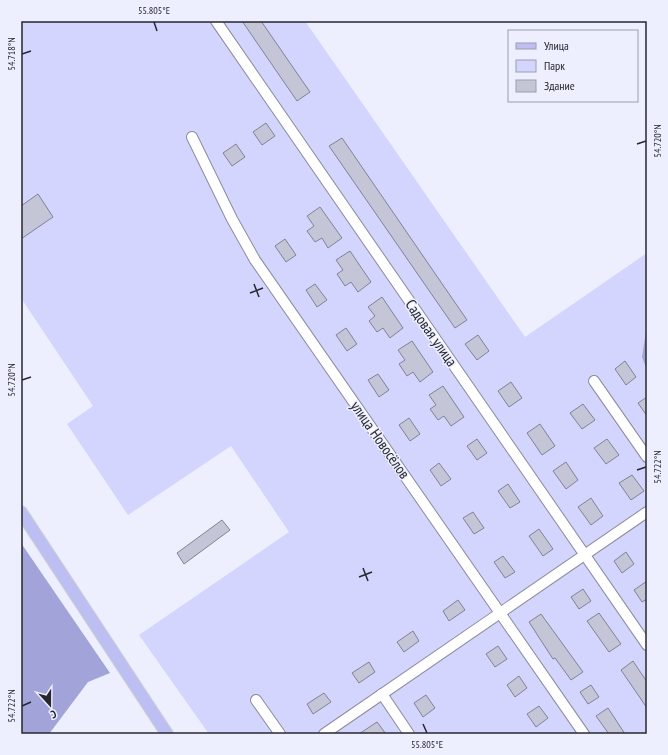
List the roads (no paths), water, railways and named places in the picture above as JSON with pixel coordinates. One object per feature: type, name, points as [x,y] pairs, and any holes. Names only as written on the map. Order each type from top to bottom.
[{"type":"main road","points":[[21,512],[167,734]]},
{"type":"street","name":"Садовая улица","points":[[216,21],[647,645]]},
{"type":"street","name":"улица Новосёлов","points":[[192,137],[232,219],[255,260],[584,734]]},
{"type":"street","points":[[594,381],[647,457]]},
{"type":"street","points":[[324,734],[647,512]]},
{"type":"street","points":[[382,694],[409,734]]},
{"type":"street","points":[[256,700],[280,734]]}]
